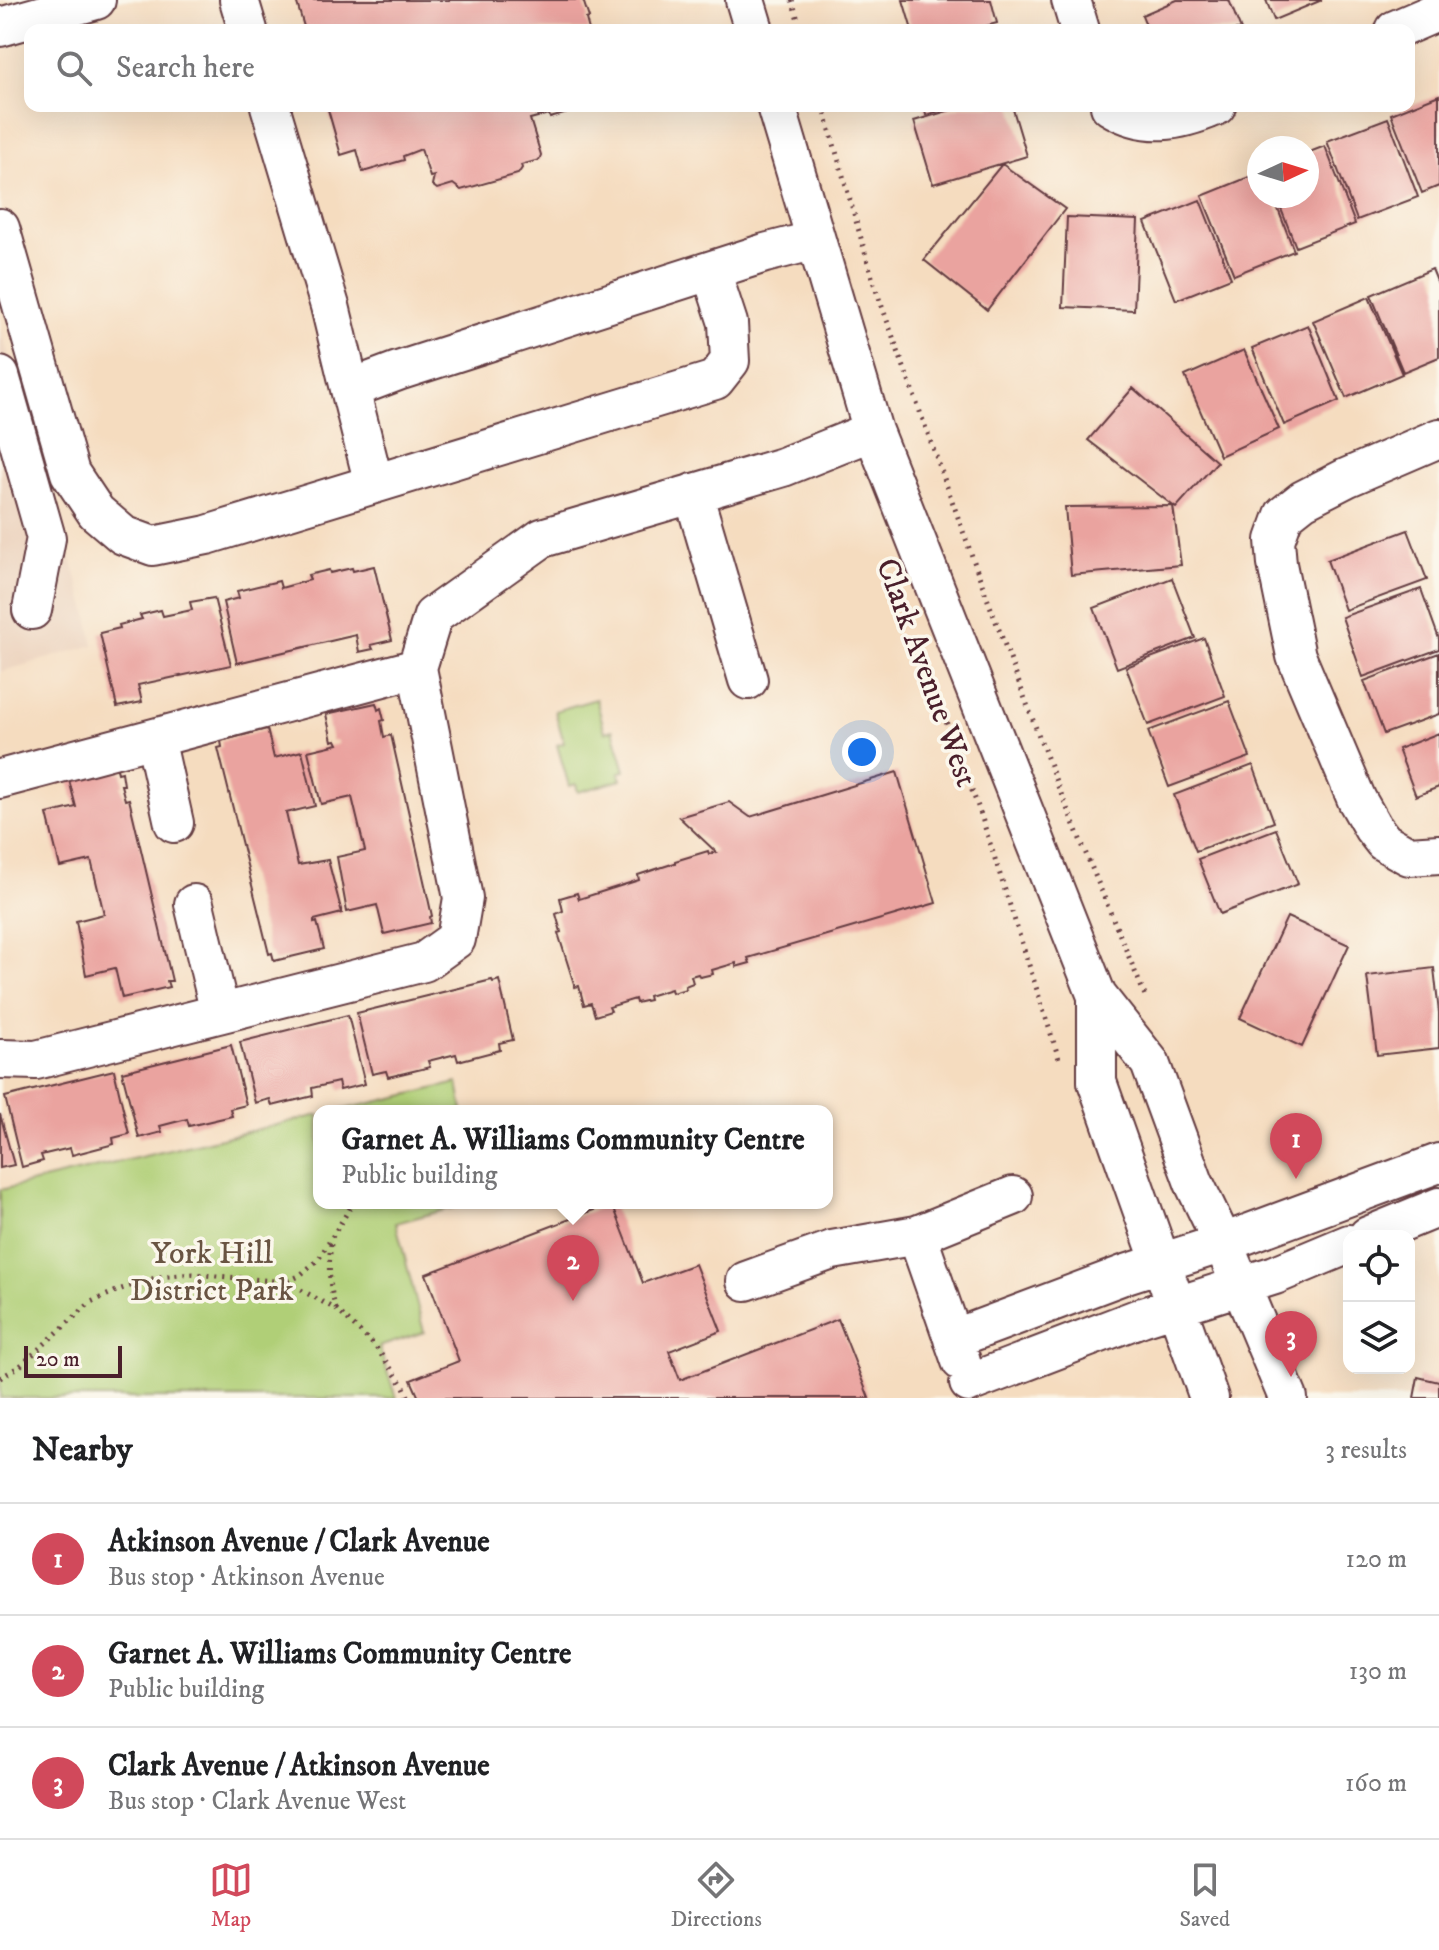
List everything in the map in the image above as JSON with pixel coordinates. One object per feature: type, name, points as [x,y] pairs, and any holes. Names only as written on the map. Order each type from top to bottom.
[{"type":"street","points":[[0,27],[96,0]]},
{"type":"street","points":[[239,0],[246,24]]},
{"type":"street","points":[[745,0],[752,24]]},
{"type":"street","points":[[1071,0],[1078,24]]},
{"type":"street","points":[[1409,24],[1439,11]]},
{"type":"street","points":[[272,112],[330,306],[374,484]]},
{"type":"street","name":"Clark Avenue West","points":[[778,112],[873,431],[1097,996],[1150,1063],[1194,1183],[1223,1243],[1288,1398]]},
{"type":"street","points":[[1120,112],[1152,121],[1171,120],[1197,112]]},
{"type":"street","points":[[0,228],[70,473],[96,512],[123,535],[153,546],[207,535],[715,380],[730,361],[728,323],[711,271]]},
{"type":"street","points":[[350,389],[765,253],[816,240]]},
{"type":"street","points":[[0,376],[46,538],[32,610]]},
{"type":"street","points":[[0,1059],[36,1060],[424,962],[456,939],[463,898],[417,668],[433,616],[542,538],[783,467],[873,431]]},
{"type":"street","points":[[1439,438],[1303,500],[1284,515],[1275,540],[1296,656],[1357,800],[1384,842],[1409,856],[1439,854]]},
{"type":"street","points":[[693,493],[748,680]]},
{"type":"street","points":[[0,779],[417,668]]},
{"type":"street","points":[[155,738],[174,823]]},
{"type":"street","points":[[194,904],[220,1013]]},
{"type":"street","name":"Clark Avenue West","points":[[1097,996],[1097,1082],[1209,1398]]},
{"type":"street","points":[[953,1339],[1439,1163]]},
{"type":"street","points":[[746,1281],[832,1250],[917,1235],[1013,1196]]},
{"type":"street","points":[[1383,1230],[1439,1207]]},
{"type":"street","points":[[917,1235],[971,1390],[1176,1306],[1275,1275],[1343,1247]]},
{"type":"path","points":[[792,0],[799,24]]},
{"type":"path","points":[[825,112],[875,287],[986,595],[1057,784],[1149,1004]]},
{"type":"path","name":"Clark Avenue West","points":[[938,700],[980,812],[1063,1071]]},
{"type":"path","points":[[287,1282],[318,1260],[350,1209]]},
{"type":"path","points":[[332,1240],[329,1282],[337,1310]]},
{"type":"path","points":[[0,1378],[20,1366],[91,1302],[158,1277],[193,1274],[287,1282],[337,1310],[375,1346],[409,1398]]},
{"type":"shaded area","points":[[0,328],[87,611],[94,645],[0,672]]},
{"type":"green space","points":[[596,699],[605,732],[613,730],[625,771],[619,772],[621,780],[578,792],[576,784],[569,786],[557,745],[564,743],[555,711]]},
{"type":"green space","points":[[458,1083],[462,1105],[363,1105]]},
{"type":"green space","name":"York Hill District Park","points":[[313,1116],[313,1209],[448,1209],[396,1223],[424,1332],[379,1347],[396,1398],[0,1398],[0,1190]]},
{"type":"building","points":[[296,0],[583,0],[589,18],[586,19],[587,24],[303,24]]},
{"type":"building","points":[[903,0],[991,0],[997,23],[993,24],[910,24]]},
{"type":"building","points":[[1177,0],[1229,0],[1239,24],[1146,24],[1142,15]]},
{"type":"building","points":[[1266,0],[1322,0],[1274,20]]},
{"type":"building","points":[[1439,95],[1439,186],[1422,193],[1391,114],[1415,112],[1415,104]]},
{"type":"building","points":[[329,112],[571,112],[530,119],[541,155],[539,160],[521,165],[518,174],[461,190],[453,184],[437,189],[432,185],[434,176],[430,177],[421,149],[403,156],[404,160],[363,172],[357,150],[341,155]]},
{"type":"building","points":[[944,112],[1014,112],[1027,156],[933,184],[914,121]]},
{"type":"building","points":[[1388,118],[1418,197],[1357,220],[1327,141]]},
{"type":"building","points":[[1325,146],[1355,224],[1296,247],[1281,208],[1319,208],[1319,148]]},
{"type":"building","points":[[1002,164],[1065,209],[987,310],[924,260]]},
{"type":"building","points":[[1247,178],[1247,208],[1278,208],[1294,251],[1234,275],[1202,196]]},
{"type":"building","points":[[1200,200],[1231,278],[1176,300],[1145,222]]},
{"type":"building","points":[[1067,217],[1138,220],[1134,310],[1063,307]]},
{"type":"building","points":[[1432,269],[1439,286],[1439,357],[1403,372],[1371,295]]},
{"type":"building","points":[[1369,297],[1402,374],[1346,398],[1313,321]]},
{"type":"building","points":[[1308,325],[1339,401],[1284,425],[1252,348]]},
{"type":"building","points":[[1244,350],[1279,429],[1220,456],[1185,376]]},
{"type":"building","points":[[1133,388],[1217,462],[1176,508],[1088,440]]},
{"type":"building","points":[[1173,506],[1181,565],[1071,575],[1065,507]]},
{"type":"building","points":[[1408,530],[1427,580],[1345,610],[1327,560]]},
{"type":"building","points":[[374,566],[392,640],[371,645],[373,649],[359,652],[356,635],[237,663],[223,602],[239,598],[237,591],[279,581],[281,588],[310,580],[308,575],[329,570],[330,573],[352,568],[353,571]]},
{"type":"building","points":[[1172,578],[1195,638],[1117,668],[1094,608]]},
{"type":"building","points":[[1421,589],[1439,639],[1439,649],[1363,677],[1342,617]]},
{"type":"building","points":[[214,598],[231,665],[138,685],[142,702],[117,707],[100,633],[142,619],[140,615],[161,610],[163,616],[192,610],[190,602]]},
{"type":"building","points":[[1204,638],[1225,696],[1148,725],[1126,667]]},
{"type":"building","points":[[1439,653],[1439,714],[1384,734],[1364,681]]},
{"type":"building","points":[[1229,701],[1250,757],[1169,787],[1148,731]]},
{"type":"building","points":[[376,703],[384,720],[381,721],[384,737],[391,735],[432,916],[431,923],[384,934],[377,905],[347,912],[337,857],[365,851],[352,797],[321,804],[308,751],[338,744],[336,740],[332,741],[326,714]]},
{"type":"building","points":[[267,729],[274,758],[302,751],[315,806],[286,813],[298,865],[328,860],[342,913],[314,920],[324,949],[274,961],[272,953],[269,954],[218,748],[222,747],[221,741]]},
{"type":"building","points":[[1439,733],[1439,787],[1416,796],[1398,749]]},
{"type":"building","points":[[116,765],[118,773],[122,772],[125,800],[129,799],[172,981],[167,981],[169,987],[122,998],[115,968],[86,975],[76,921],[104,914],[91,860],[60,867],[47,814],[76,807],[68,776]]},
{"type":"building","points":[[1253,765],[1274,822],[1196,851],[1174,795]]},
{"type":"building","points":[[897,772],[936,903],[748,958],[750,963],[736,967],[736,963],[712,970],[713,974],[691,976],[693,983],[685,986],[686,989],[672,993],[671,989],[636,1003],[635,999],[609,1007],[611,1011],[595,1016],[591,1003],[584,1005],[558,933],[561,932],[556,914],[563,911],[560,898],[577,893],[579,899],[639,880],[638,875],[675,861],[708,851],[709,854],[716,852],[679,817],[729,802],[750,817]]},
{"type":"building","points":[[1276,829],[1298,884],[1220,914],[1198,859]]},
{"type":"building","points":[[1287,917],[1349,945],[1302,1047],[1240,1018]]},
{"type":"building","points":[[1434,968],[1439,1048],[1377,1055],[1367,976]]},
{"type":"building","points":[[499,980],[513,1040],[499,1043],[500,1050],[458,1061],[456,1054],[428,1061],[430,1067],[388,1077],[386,1071],[372,1074],[357,1013]]},
{"type":"building","points":[[348,1015],[365,1084],[340,1090],[338,1082],[312,1088],[313,1096],[272,1106],[270,1099],[255,1103],[240,1042]]},
{"type":"building","points":[[231,1045],[246,1105],[230,1109],[232,1116],[189,1126],[187,1119],[160,1126],[162,1132],[139,1138],[122,1072]]},
{"type":"building","points":[[114,1070],[129,1134],[113,1138],[114,1144],[72,1155],[70,1148],[41,1155],[43,1161],[22,1167],[5,1097]]},
{"type":"building","points":[[0,1114],[14,1165],[0,1168]]},
{"type":"building","points":[[596,1209],[614,1209],[643,1283],[695,1264],[721,1331],[669,1351],[680,1380],[838,1319],[869,1398],[419,1398],[411,1380],[459,1361],[426,1274]]},
{"type":"building","points":[[1418,1377],[1439,1382],[1439,1398],[1414,1398]]},
{"type":"place","name":"Atkinson Avenue / Clark Avenue","points":[[1296,1179]]},
{"type":"place","name":"Garnet A. Williams Community Centre","points":[[573,1301]]},
{"type":"place","name":"Clark Avenue / Atkinson Avenue","points":[[1291,1377]]}]
